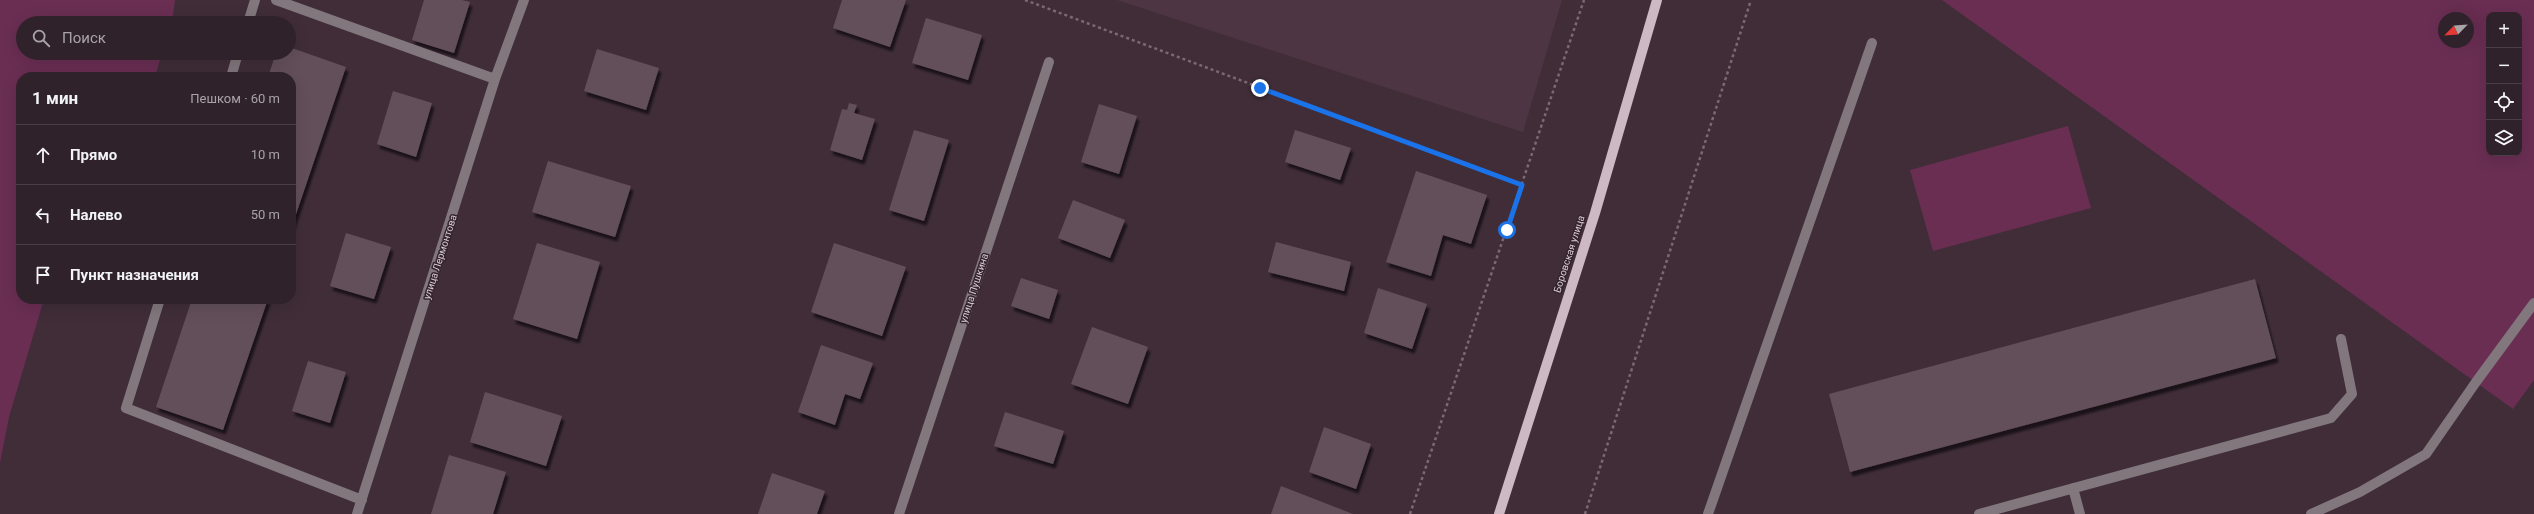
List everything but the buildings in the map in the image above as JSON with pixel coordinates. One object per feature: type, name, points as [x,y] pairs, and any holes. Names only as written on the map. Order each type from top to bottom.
[{"type":"main road","name":"Боровская улица","points":[[1499,514],[1595,212],[1656,0]]},
{"type":"street","points":[[250,16],[255,0]]},
{"type":"street","points":[[276,0],[495,79]]},
{"type":"street","name":"улица Лермонтова","points":[[357,514],[495,79],[524,0]]},
{"type":"street","points":[[1708,514],[1872,43]]},
{"type":"street","points":[[232,72],[236,60]]},
{"type":"street","name":"улица Пушкина","points":[[899,514],[1049,62]]},
{"type":"street","points":[[2311,514],[2360,492],[2426,454],[2476,382],[2534,303]]},
{"type":"street","points":[[158,304],[126,408],[362,500]]},
{"type":"street","points":[[1979,514],[2331,418],[2352,394],[2341,340]]},
{"type":"street","points":[[2072,488],[2080,514]]},
{"type":"path","points":[[1025,0],[1522,185]]},
{"type":"path","points":[[1410,514],[1584,0]]},
{"type":"path","points":[[1585,514],[1751,0]]},
{"type":"shaded area","points":[[0,0],[175,0],[173,16],[16,16],[16,60],[160,60],[156,72],[16,72],[16,304],[43,304],[9,417],[0,463]]},
{"type":"shaded area","points":[[1117,0],[1562,0],[1523,132]]},
{"type":"shaded area","points":[[1942,0],[2534,0],[2534,380],[2513,409]]},
{"type":"shaded area","points":[[2068,126],[2091,208],[1933,251],[1910,170]]},
{"type":"route","points":[[1260,88],[1522,185],[1507,230]]}]
